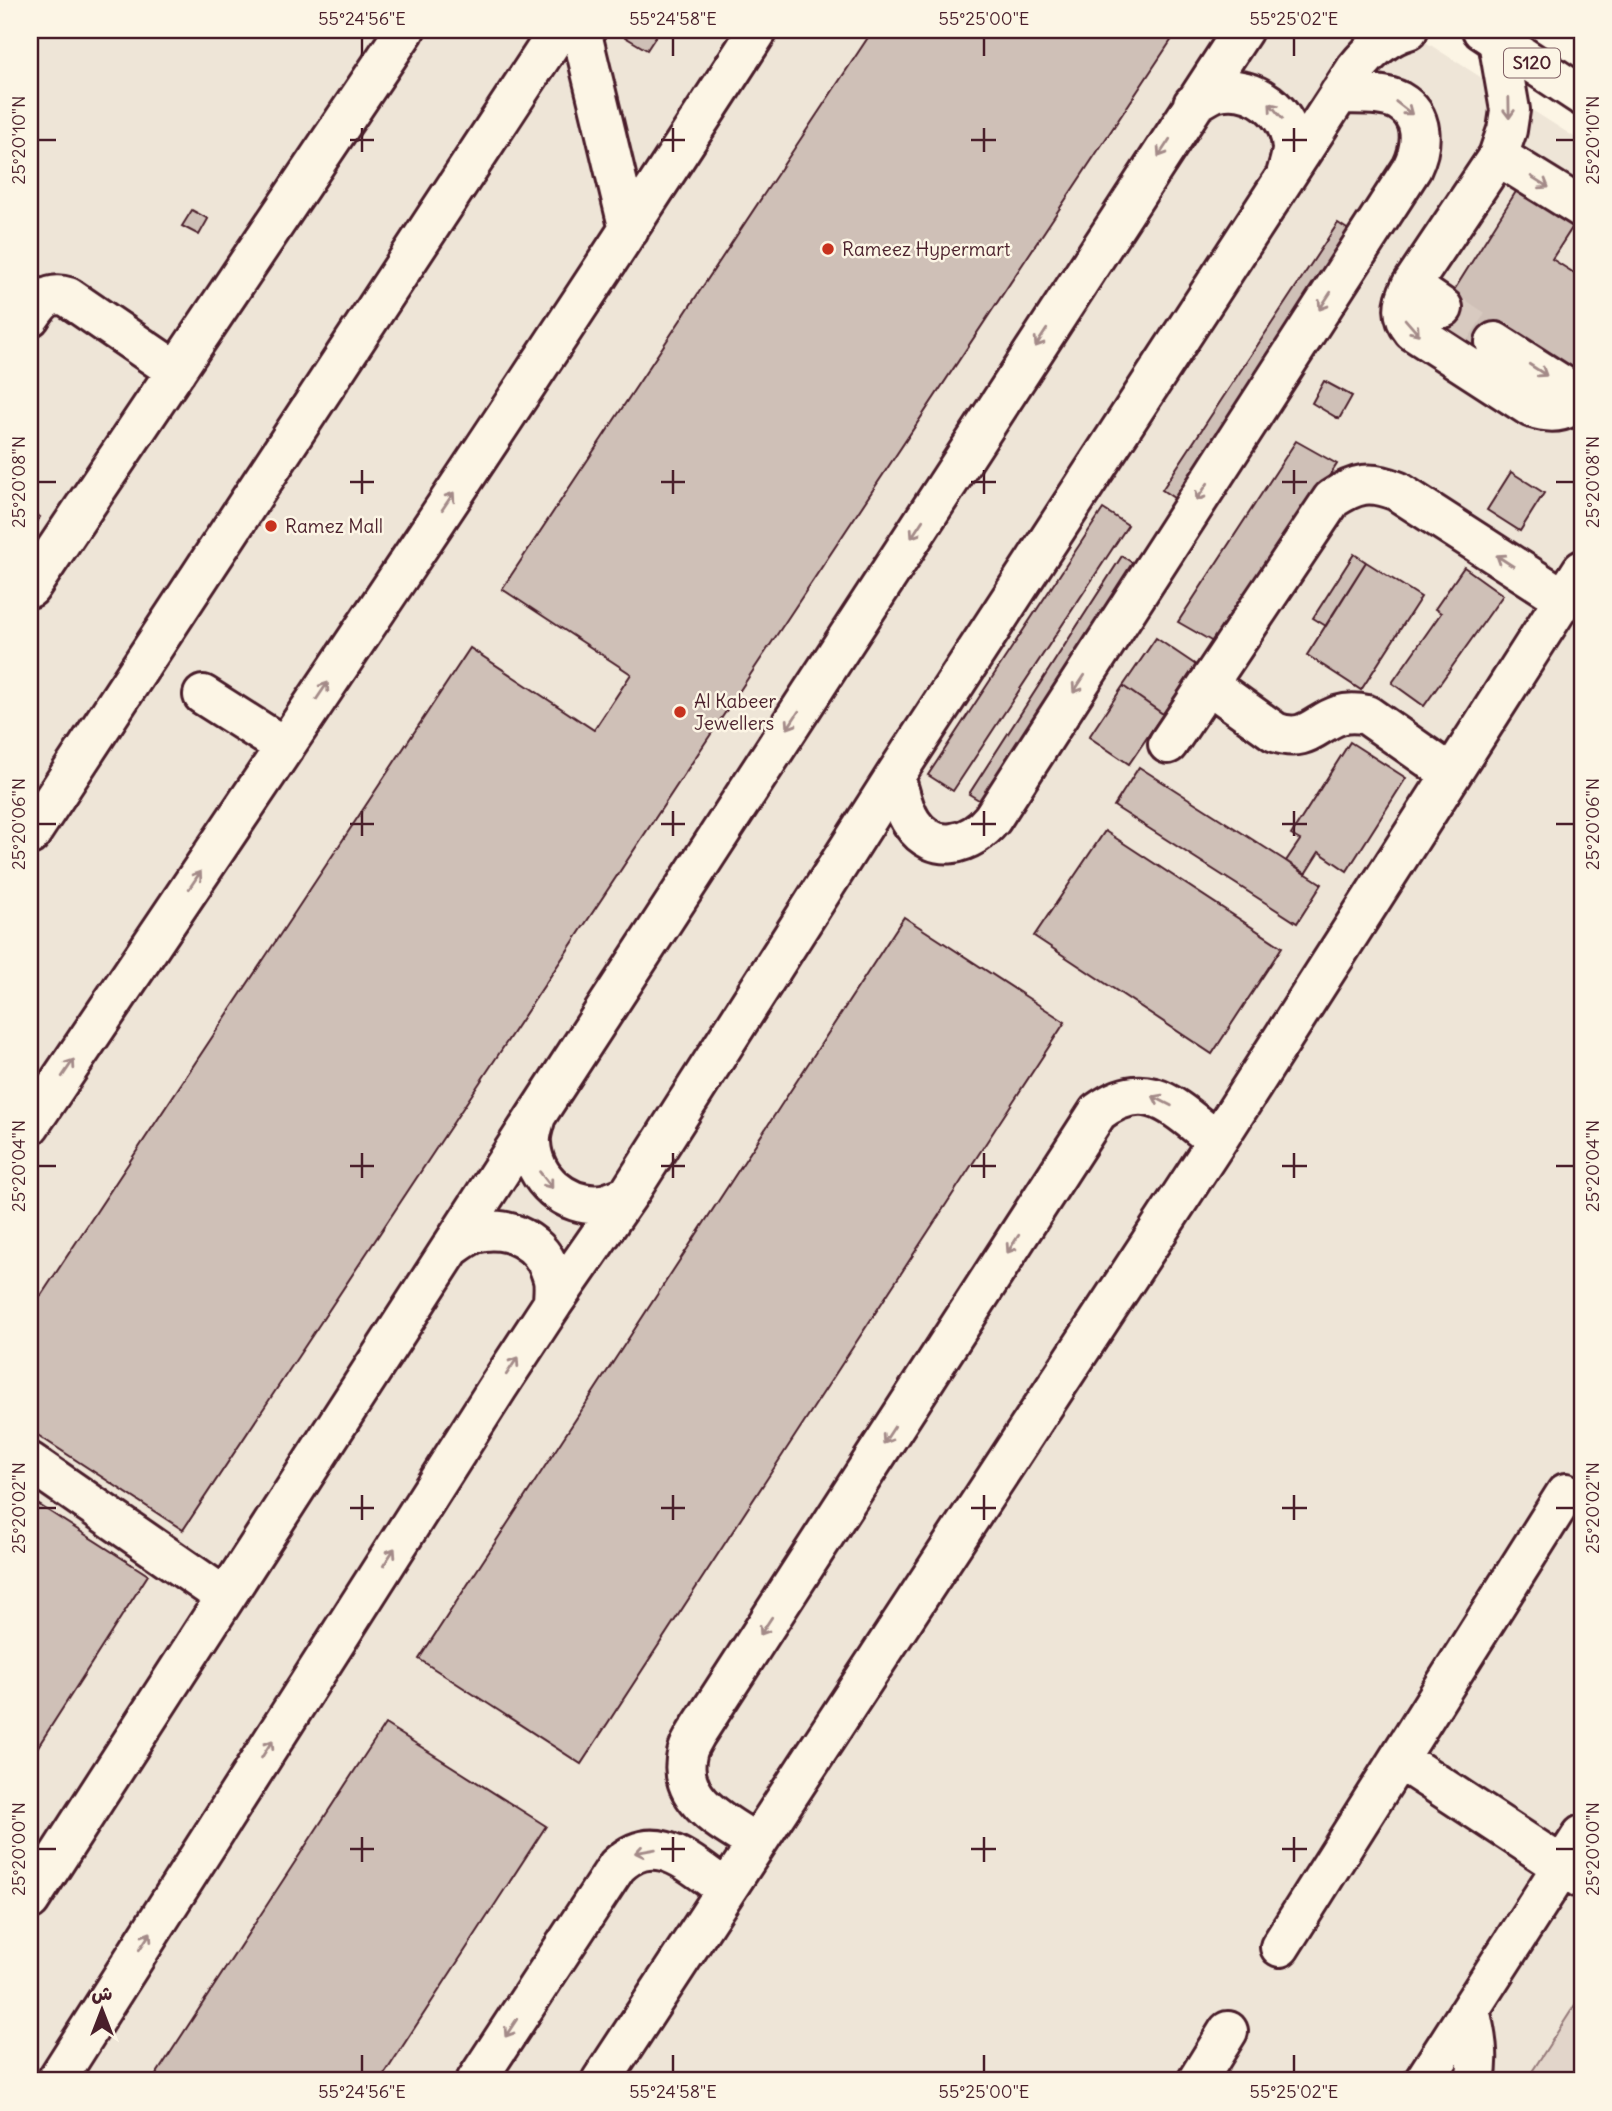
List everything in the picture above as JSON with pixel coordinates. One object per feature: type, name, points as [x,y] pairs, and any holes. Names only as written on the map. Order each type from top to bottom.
[{"type":"street","points":[[30,589],[405,30]]},
{"type":"street","points":[[30,835],[559,30]]},
{"type":"street","points":[[581,30],[629,230]]},
{"type":"street","points":[[30,1125],[629,230],[758,30]]},
{"type":"street","points":[[30,1900],[536,1116],[1243,30]]},
{"type":"street","points":[[56,2081],[553,1303],[628,1195],[895,776],[1339,94],[1368,54],[1384,41],[1408,30]]},
{"type":"street","points":[[1490,35],[1510,110],[1507,130],[1498,156],[1410,286],[1403,304],[1403,314],[1413,331],[1532,408],[1546,413],[1574,407],[1581,396],[1495,342]]},
{"type":"street","name":"S120","points":[[1490,35],[1582,96]]},
{"type":"street","points":[[1193,104],[1217,91],[1244,91],[1268,102],[1286,123],[1292,149],[1286,175]]},
{"type":"street","points":[[895,776],[905,810],[914,826],[929,838],[947,844],[965,842],[982,831],[992,819],[1412,168],[1420,151],[1421,132],[1413,114],[1398,101],[1379,96],[1339,94]]},
{"type":"street","points":[[1498,156],[1582,208]]},
{"type":"street","points":[[1410,286],[1443,308]]},
{"type":"street","points":[[30,317],[44,299],[60,294],[176,371]]},
{"type":"street","points":[[601,2081],[1217,1141],[1572,584],[1396,491],[1380,485],[1364,484],[1347,489],[1332,499],[1168,744]]},
{"type":"street","points":[[1208,684],[1275,732],[1286,736],[1310,732],[1329,717],[1342,713],[1367,715],[1451,774]]},
{"type":"street","points":[[203,695],[285,747]]},
{"type":"street","points":[[756,1843],[709,1813],[694,1797],[686,1776],[687,1754],[704,1722],[1098,1112],[1114,1100],[1132,1094],[1152,1096],[1170,1104],[1217,1141]]},
{"type":"street","points":[[536,1116],[531,1142],[537,1168],[553,1189],[576,1202],[603,1204],[628,1195]]},
{"type":"street","points":[[451,1248],[472,1234],[498,1231],[523,1237],[542,1255],[553,1277],[553,1303]]},
{"type":"street","points":[[30,1462],[225,1597]]},
{"type":"street","points":[[1280,1947],[1566,1493]]},
{"type":"street","points":[[1399,1759],[1575,1860],[1424,2081]]},
{"type":"street","points":[[476,2081],[617,1866],[629,1855],[643,1849],[659,1849],[674,1854],[726,1889]]},
{"type":"street","points":[[1470,2010],[1478,2044],[1479,2062],[1475,2081]]},
{"type":"street","points":[[36,2081],[43,2075],[65,2036],[86,2018],[98,2013]]},
{"type":"street","points":[[1197,2081],[1228,2031]]},
{"type":"shaded area","points":[[30,30],[1407,30],[1582,142],[1582,2081],[30,2081]]},
{"type":"shaded area","points":[[1582,1994],[1582,2081],[1526,2081]]},
{"type":"building","points":[[630,30],[660,30],[647,50],[625,37]]},
{"type":"building","points":[[873,30],[1178,30],[183,1530],[30,1430],[30,1312],[470,648],[594,730],[631,674],[502,589]]},
{"type":"building","points":[[1522,182],[1579,217],[1552,259],[1582,278],[1582,362],[1577,370],[1506,325],[1482,363],[1429,330]]},
{"type":"building","points":[[192,210],[208,219],[199,235],[182,226]]},
{"type":"building","points":[[1338,223],[1361,238],[1186,506],[1162,490]]},
{"type":"building","points":[[1324,381],[1352,396],[1339,419],[1312,403]]},
{"type":"building","points":[[1296,441],[1337,464],[1220,646],[1178,622]]},
{"type":"building","points":[[1511,472],[1544,493],[1520,531],[1487,510]]},
{"type":"building","points":[[1103,509],[1128,525],[953,791],[928,775]]},
{"type":"building","points":[[30,510],[40,517],[30,531]]},
{"type":"building","points":[[1354,554],[1366,562],[1326,626],[1313,618]]},
{"type":"building","points":[[1122,556],[1145,571],[992,808],[969,794]]},
{"type":"building","points":[[1366,562],[1421,597],[1361,690],[1307,655]]},
{"type":"building","points":[[1464,567],[1503,595],[1424,706],[1392,683],[1441,613],[1435,609]]},
{"type":"building","points":[[1156,638],[1196,665],[1163,714],[1123,686]]},
{"type":"building","points":[[1123,686],[1163,714],[1129,764],[1089,737]]},
{"type":"building","points":[[1350,742],[1406,778],[1347,871],[1319,852],[1305,874],[1286,861],[1300,840],[1291,835]]},
{"type":"building","points":[[1139,767],[1322,884],[1297,923],[1114,806]]},
{"type":"building","points":[[1105,831],[1282,947],[1212,1054],[1034,936]]},
{"type":"building","points":[[904,917],[1065,1022],[581,1764],[419,1659]]},
{"type":"building","points":[[30,1499],[148,1575],[30,1759]]},
{"type":"building","points":[[385,1724],[546,1826],[380,2081],[152,2081]]},
{"type":"tunnel","points":[[1443,308],[1495,342]]},
{"type":"place","name":"Rameez Hypermart","points":[[828,249]]},
{"type":"place","name":"Ramez Mall","points":[[271,526]]},
{"type":"place","name":"Al Kabeer Jewellers","points":[[680,712]]}]
